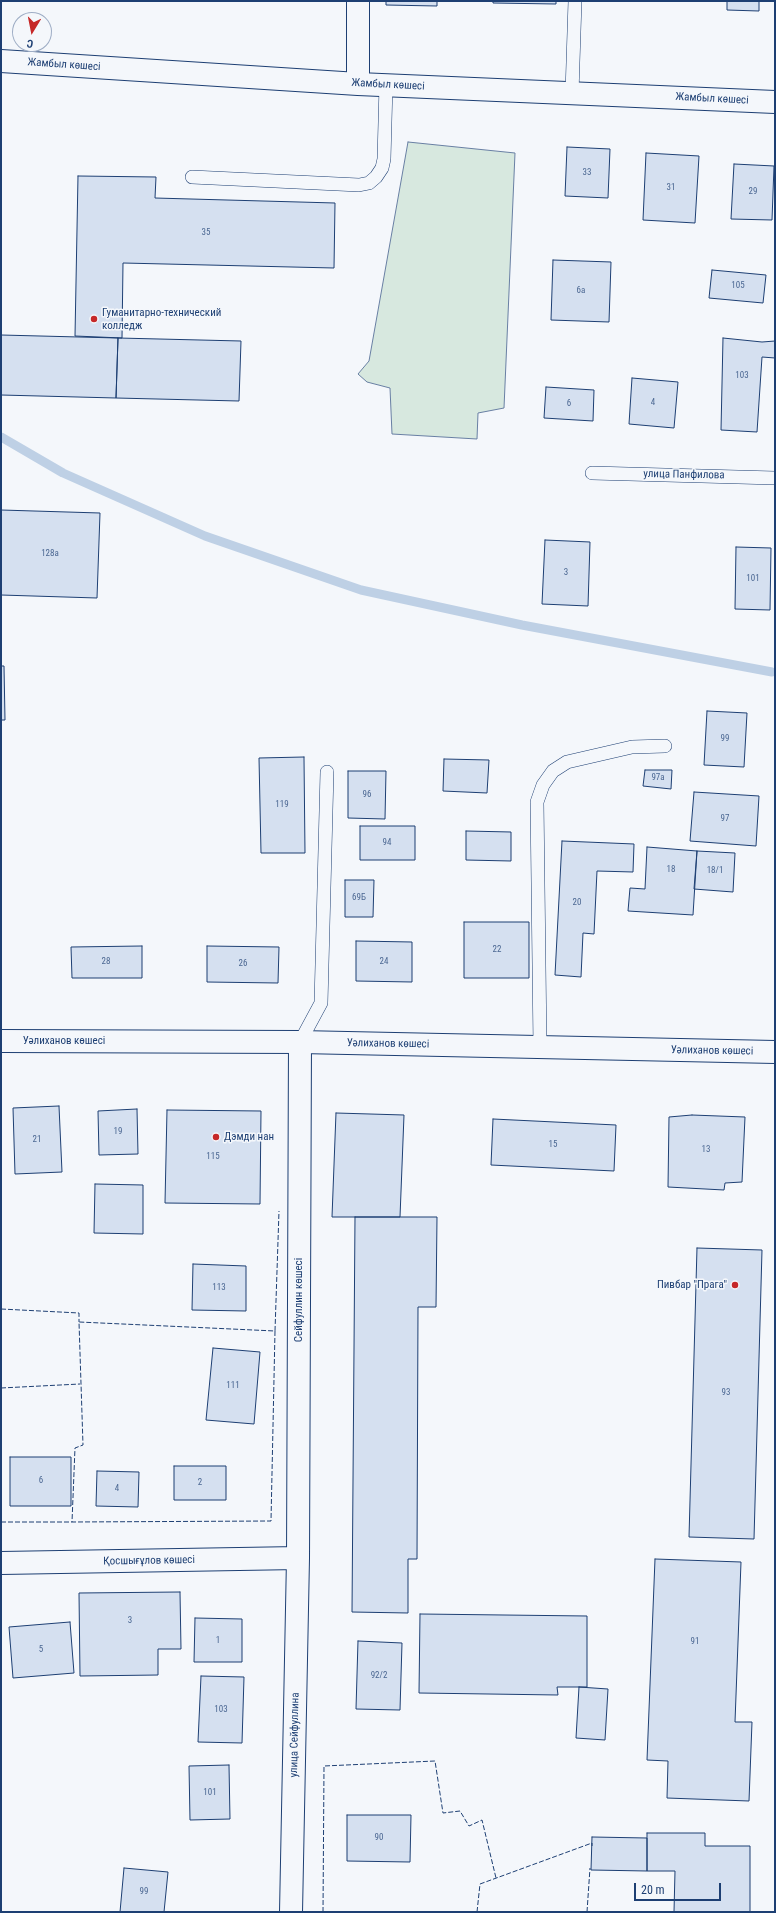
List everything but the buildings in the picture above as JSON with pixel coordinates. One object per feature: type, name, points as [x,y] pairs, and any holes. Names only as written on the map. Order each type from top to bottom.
[{"type":"street","points":[[358,1],[358,84]]},
{"type":"street","name":"Жамбыл көшесі","points":[[1,61],[358,84],[775,102]]},
{"type":"street","name":"Уәлиханов көшесі","points":[[1,1041],[300,1042],[775,1052]]},
{"type":"street","name":"Сейфуллин көшесі","points":[[298,1558],[300,1042]]},
{"type":"street","name":"Қосшығұлов көшесі","points":[[1,1563],[298,1558]]},
{"type":"street","name":"улица Сейфуллина","points":[[291,1912],[298,1558]]},
{"type":"lane","points":[[572,93],[575,1]]},
{"type":"lane","points":[[192,178],[359,185],[369,183],[382,168],[384,159],[386,85]]},
{"type":"lane","name":"улица Панфилова","points":[[592,473],[775,478]]},
{"type":"lane","points":[[540,1046],[537,802],[543,785],[553,771],[567,762],[632,747],[665,746]]},
{"type":"lane","points":[[300,1042],[321,1003],[327,772]]},
{"type":"shaded area","points":[[408,142],[515,153],[504,408],[478,413],[477,439],[392,434],[390,388],[367,382],[358,374],[369,361]]},
{"type":"waterway","points":[[1,437],[63,473],[205,536],[361,590],[522,625],[772,672]]},
{"type":"fence","points":[[275,1331],[271,1521],[72,1522],[75,1448],[83,1445],[79,1322],[275,1331],[279,1211]]},
{"type":"fence","points":[[1,1309],[79,1313],[79,1322]]},
{"type":"fence","points":[[1,1388],[80,1384]]},
{"type":"fence","points":[[1,1522],[72,1522]]},
{"type":"fence","points":[[323,1912],[324,1766],[435,1761],[443,1813],[460,1811],[469,1826],[482,1820],[496,1878]]},
{"type":"fence","points":[[477,1912],[480,1884],[592,1843],[592,1846]]},
{"type":"fence","points":[[587,1912],[590,1868]]},
{"type":"place","name":"Гуманитарно-технический колледж","points":[[94,319]]},
{"type":"place","name":"Дэмди нан","points":[[216,1137]]},
{"type":"place","name":"Пивбар \"Прага\"","points":[[735,1285]]}]
